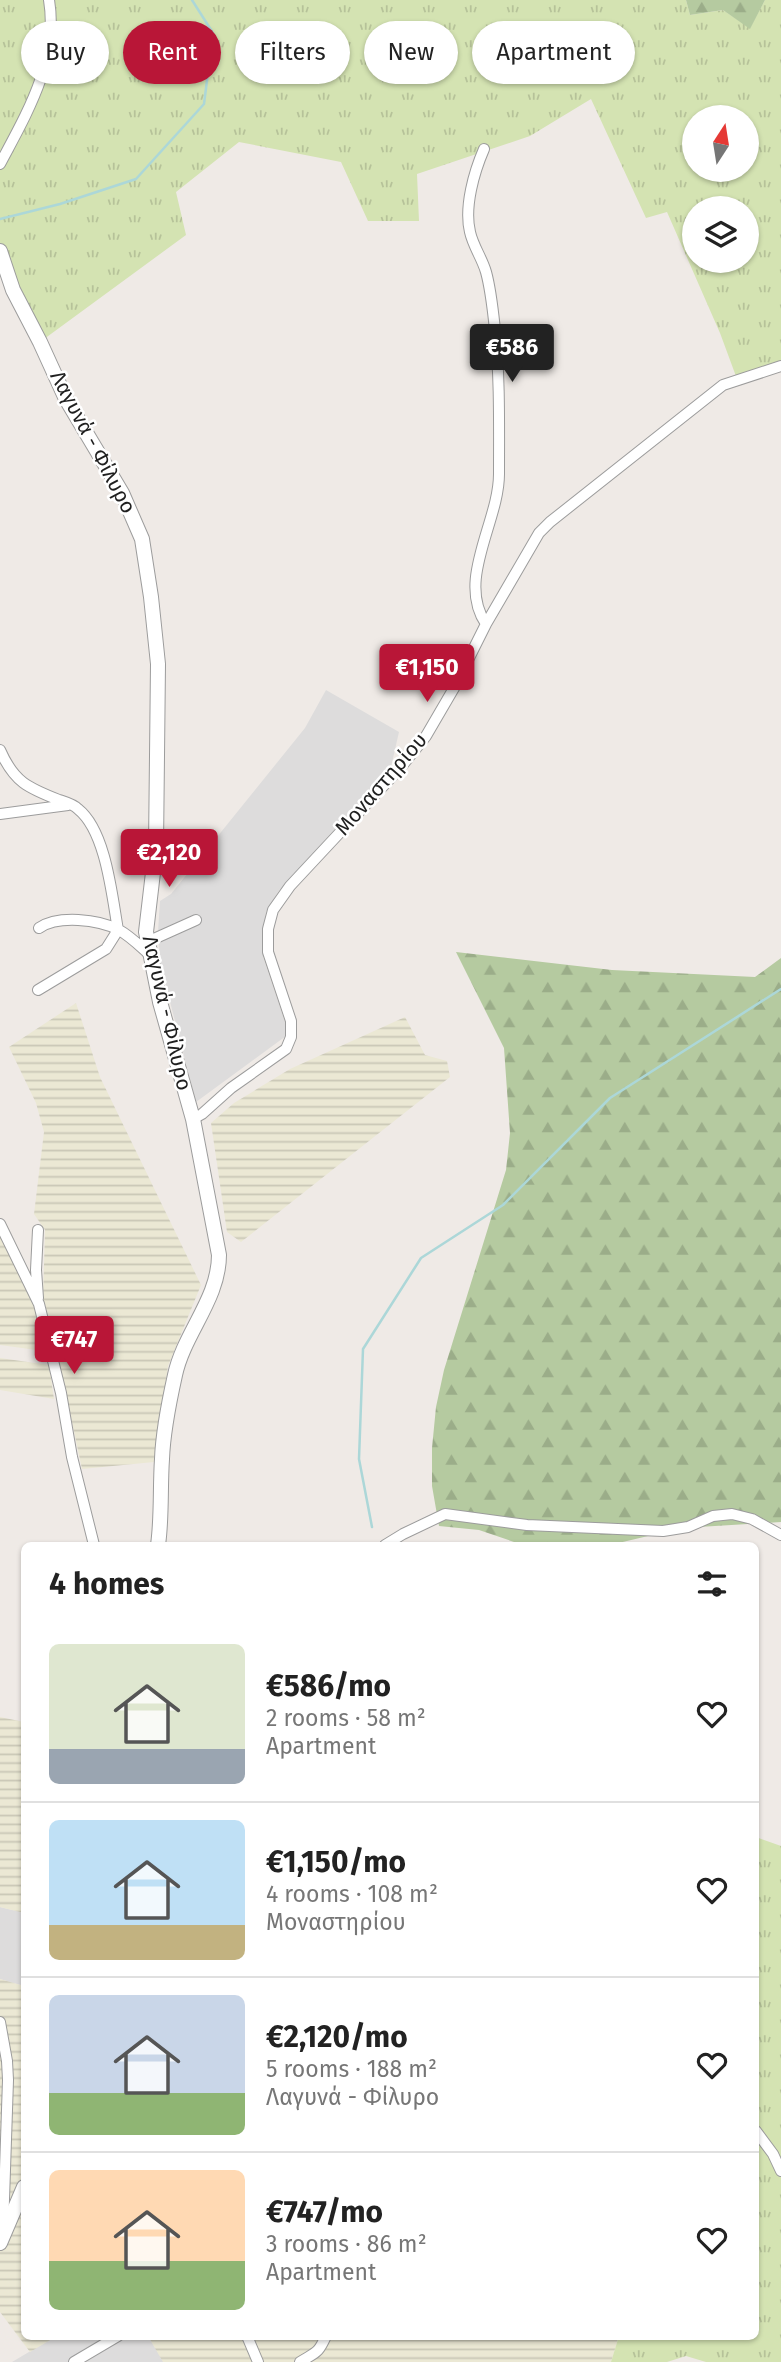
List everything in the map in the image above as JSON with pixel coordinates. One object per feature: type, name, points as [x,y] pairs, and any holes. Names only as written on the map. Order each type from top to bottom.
[{"type":"street","points":[[0,164],[32,104],[49,52],[53,23],[49,0]]},
{"type":"street","points":[[484,149],[469,204],[469,224],[470,235],[486,271],[495,331],[499,487],[475,585],[477,608],[486,624]]},
{"type":"street","name":"Λαγυνά - Φίλυρο","points":[[0,251],[13,290],[66,399],[122,493],[142,539],[151,597],[158,664],[157,835],[146,918],[148,948],[160,1002],[193,1119],[219,1246],[219,1263],[211,1294],[184,1346],[175,1374],[164,1432],[158,1542]]},
{"type":"street","name":"Μοναστηρίου","points":[[193,1119],[286,1049],[291,1037],[291,1021],[268,952],[268,929],[273,910],[303,872],[413,754],[454,688],[486,624],[535,540],[550,522],[723,385],[781,366]]},
{"type":"street","points":[[0,750],[12,774],[22,784],[79,809],[90,823],[99,842],[118,930],[106,949],[38,990]]},
{"type":"street","points":[[0,814],[71,805]]},
{"type":"street","points":[[39,928],[57,920],[73,920],[118,930],[148,948],[196,920]]},
{"type":"street","points":[[0,1224],[39,1304]]},
{"type":"street","points":[[38,1230],[36,1270],[39,1304],[57,1372],[72,1457],[93,1542]]},
{"type":"street","points":[[390,1542],[445,1514],[527,1525],[663,1531],[688,1527],[713,1516],[732,1514],[752,1519],[781,1535]]},
{"type":"street","points":[[0,2022],[8,2080],[1,2239]]},
{"type":"street","points":[[759,2136],[773,2154],[781,2171]]},
{"type":"street","points":[[1,2239],[21,2194]]},
{"type":"street","points":[[74,2362],[111,2340]]},
{"type":"street","points":[[249,2340],[258,2362]]},
{"type":"street","points":[[300,2362],[317,2352],[325,2340]]},
{"type":"shaded area","points":[[326,690],[399,732],[391,767],[278,892],[266,912],[263,957],[286,1025],[286,1036],[196,1102],[161,967],[158,932],[160,901],[171,894],[305,728]]},
{"type":"shaded area","points":[[76,1003],[100,1077],[201,1285],[168,1366],[154,1462],[82,1469],[51,1324],[43,1299],[45,1230],[34,1214],[44,1132],[36,1103],[9,1047]]},
{"type":"shaded area","points":[[405,1017],[425,1055],[447,1061],[450,1077],[241,1242],[227,1232],[211,1123],[234,1103],[290,1069]]},
{"type":"shaded area","points":[[0,1233],[34,1303],[44,1351],[0,1345]]},
{"type":"shaded area","points":[[0,1358],[49,1365],[54,1399],[0,1390]]},
{"type":"shaded area","points":[[0,1717],[21,1721],[21,1912],[0,1907]]},
{"type":"shaded area","points":[[0,1907],[21,1912],[21,1985],[0,1979]]},
{"type":"shaded area","points":[[0,1979],[21,1985],[21,2340],[0,2312]]},
{"type":"shaded area","points":[[21,2340],[50,2340],[30,2352]]},
{"type":"shaded area","points":[[49,2340],[150,2340],[164,2362],[12,2362]]},
{"type":"shaded area","points":[[150,2340],[618,2340],[611,2362],[163,2362]]},
{"type":"green space","points":[[0,0],[686,0],[690,15],[723,10],[750,28],[765,0],[781,0],[781,366],[737,379],[694,273],[759,273],[759,196],[682,196],[682,246],[667,212],[646,218],[591,99],[530,136],[417,174],[419,221],[368,221],[341,162],[239,142],[176,192],[186,235],[40,342],[0,251]]},
{"type":"green space","points":[[686,0],[765,0],[750,29],[723,10],[690,15]]},
{"type":"green space","points":[[456,952],[612,970],[755,977],[781,958],[781,1522],[682,1528],[623,1542],[514,1542],[479,1530],[439,1526],[432,1486],[436,1407],[444,1370],[506,1170],[510,1133],[504,1048]]},
{"type":"green space","points":[[759,1838],[781,1846],[781,2362],[706,2362],[686,2356],[667,2362],[611,2362],[618,2340],[759,2340]]},
{"type":"waterway","points":[[0,219],[60,204],[136,179],[204,104],[213,33],[192,0]]},
{"type":"waterway","points":[[372,1527],[359,1459],[363,1349],[421,1258],[503,1205],[610,1098],[781,989]]}]
